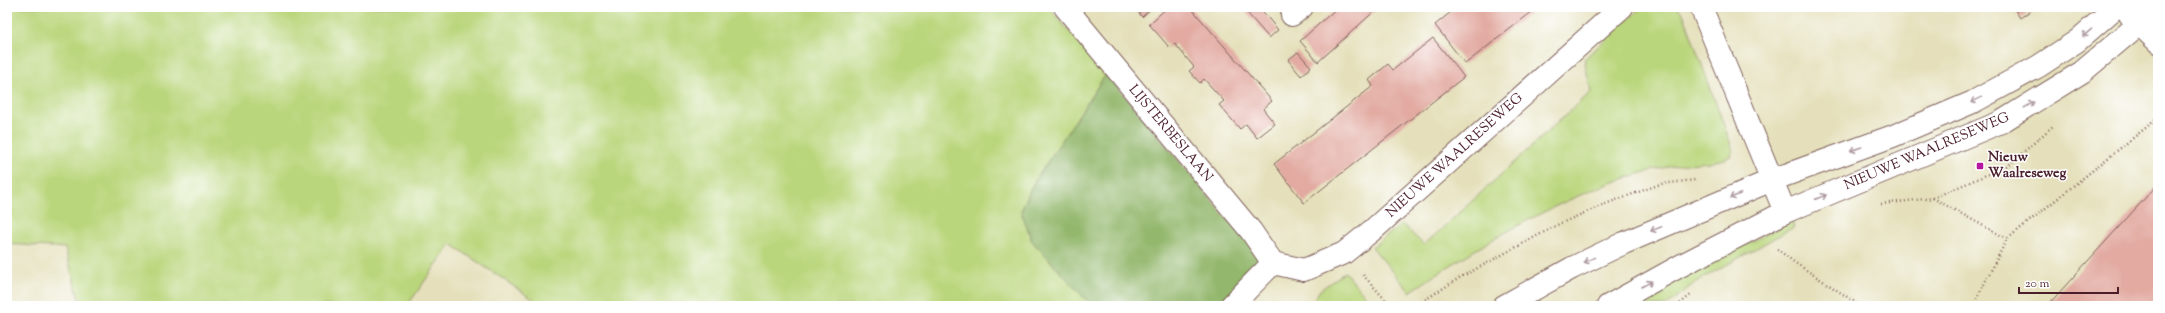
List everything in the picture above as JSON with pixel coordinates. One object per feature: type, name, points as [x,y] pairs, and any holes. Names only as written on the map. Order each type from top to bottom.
[{"type":"street","name":"LIJSTERBESLAAN","points":[[1065,7],[1251,231],[1273,263]]},
{"type":"street","name":"NIEUWE WAALRESEWEG","points":[[1273,263],[1304,270],[1344,253],[1622,7]]},
{"type":"street","points":[[1701,7],[1785,212]]},
{"type":"street","name":"NIEUWE WAALRESEWEG","points":[[1504,306],[1572,268],[1624,242],[1772,180],[1893,136],[1973,102],[2039,66],[2072,45],[2116,7]]},
{"type":"street","points":[[2122,7],[2150,35]]},
{"type":"street","name":"NIEUWE WAALRESEWEG","points":[[1608,306],[1680,266],[1785,212],[2001,122],[2082,72],[2150,35],[2158,8]]},
{"type":"street","points":[[1231,306],[1273,263]]},
{"type":"path","points":[[1973,306],[2007,239],[2158,118]]},
{"type":"path","points":[[1415,306],[1528,240],[1605,204],[1661,184],[1701,180]]},
{"type":"path","points":[[1933,198],[2007,239]]},
{"type":"path","points":[[1771,244],[1794,262],[1861,306]]},
{"type":"path","points":[[1344,253],[1391,306]]},
{"type":"path","points":[[1420,303],[1424,306]]},
{"type":"green space","points":[[7,7],[1048,7],[1106,74],[1033,184],[1021,211],[1032,241],[1092,306],[543,306],[451,244],[407,306],[81,306],[65,248],[7,244]]},
{"type":"green space","points":[[1642,7],[1677,7],[1683,13],[1733,150],[1731,156],[1712,162],[1680,165],[1649,171],[1580,195],[1520,224],[1410,292],[1372,247],[1402,224],[1424,245],[1591,92],[1584,59]]},
{"type":"green space","points":[[1106,74],[1228,220],[1262,255],[1237,306],[1092,306],[1032,241],[1021,211],[1033,184]]},
{"type":"green space","points":[[1792,221],[1794,227],[1696,282],[1666,306],[1629,306],[1666,285]]},
{"type":"green space","points":[[1345,272],[1374,306],[1310,306],[1320,290]]},
{"type":"building","points":[[1134,7],[1153,7],[1142,17]]},
{"type":"building","points":[[1168,7],[1190,7],[1272,101],[1263,109],[1275,124],[1257,138],[1246,124],[1240,129],[1219,105],[1224,101],[1204,79],[1200,83],[1189,71],[1194,67],[1175,44],[1170,48],[1149,24]]},
{"type":"building","points":[[1242,7],[1259,7],[1278,30],[1269,38]]},
{"type":"building","points":[[1338,7],[1379,7],[1318,62],[1300,41]]},
{"type":"building","points":[[1457,7],[1538,7],[1465,64],[1435,25]]},
{"type":"building","points":[[2013,7],[2036,7],[2020,18]]},
{"type":"building","points":[[1433,38],[1464,77],[1304,203],[1274,164],[1373,86],[1369,80],[1388,64],[1393,70]]},
{"type":"building","points":[[1298,52],[1311,67],[1301,76],[1288,60]]},
{"type":"building","points":[[2158,184],[2158,306],[2047,306],[2076,274]]},
{"type":"place","name":"Nieuw Waalreseweg","points":[[1980,166]]}]
